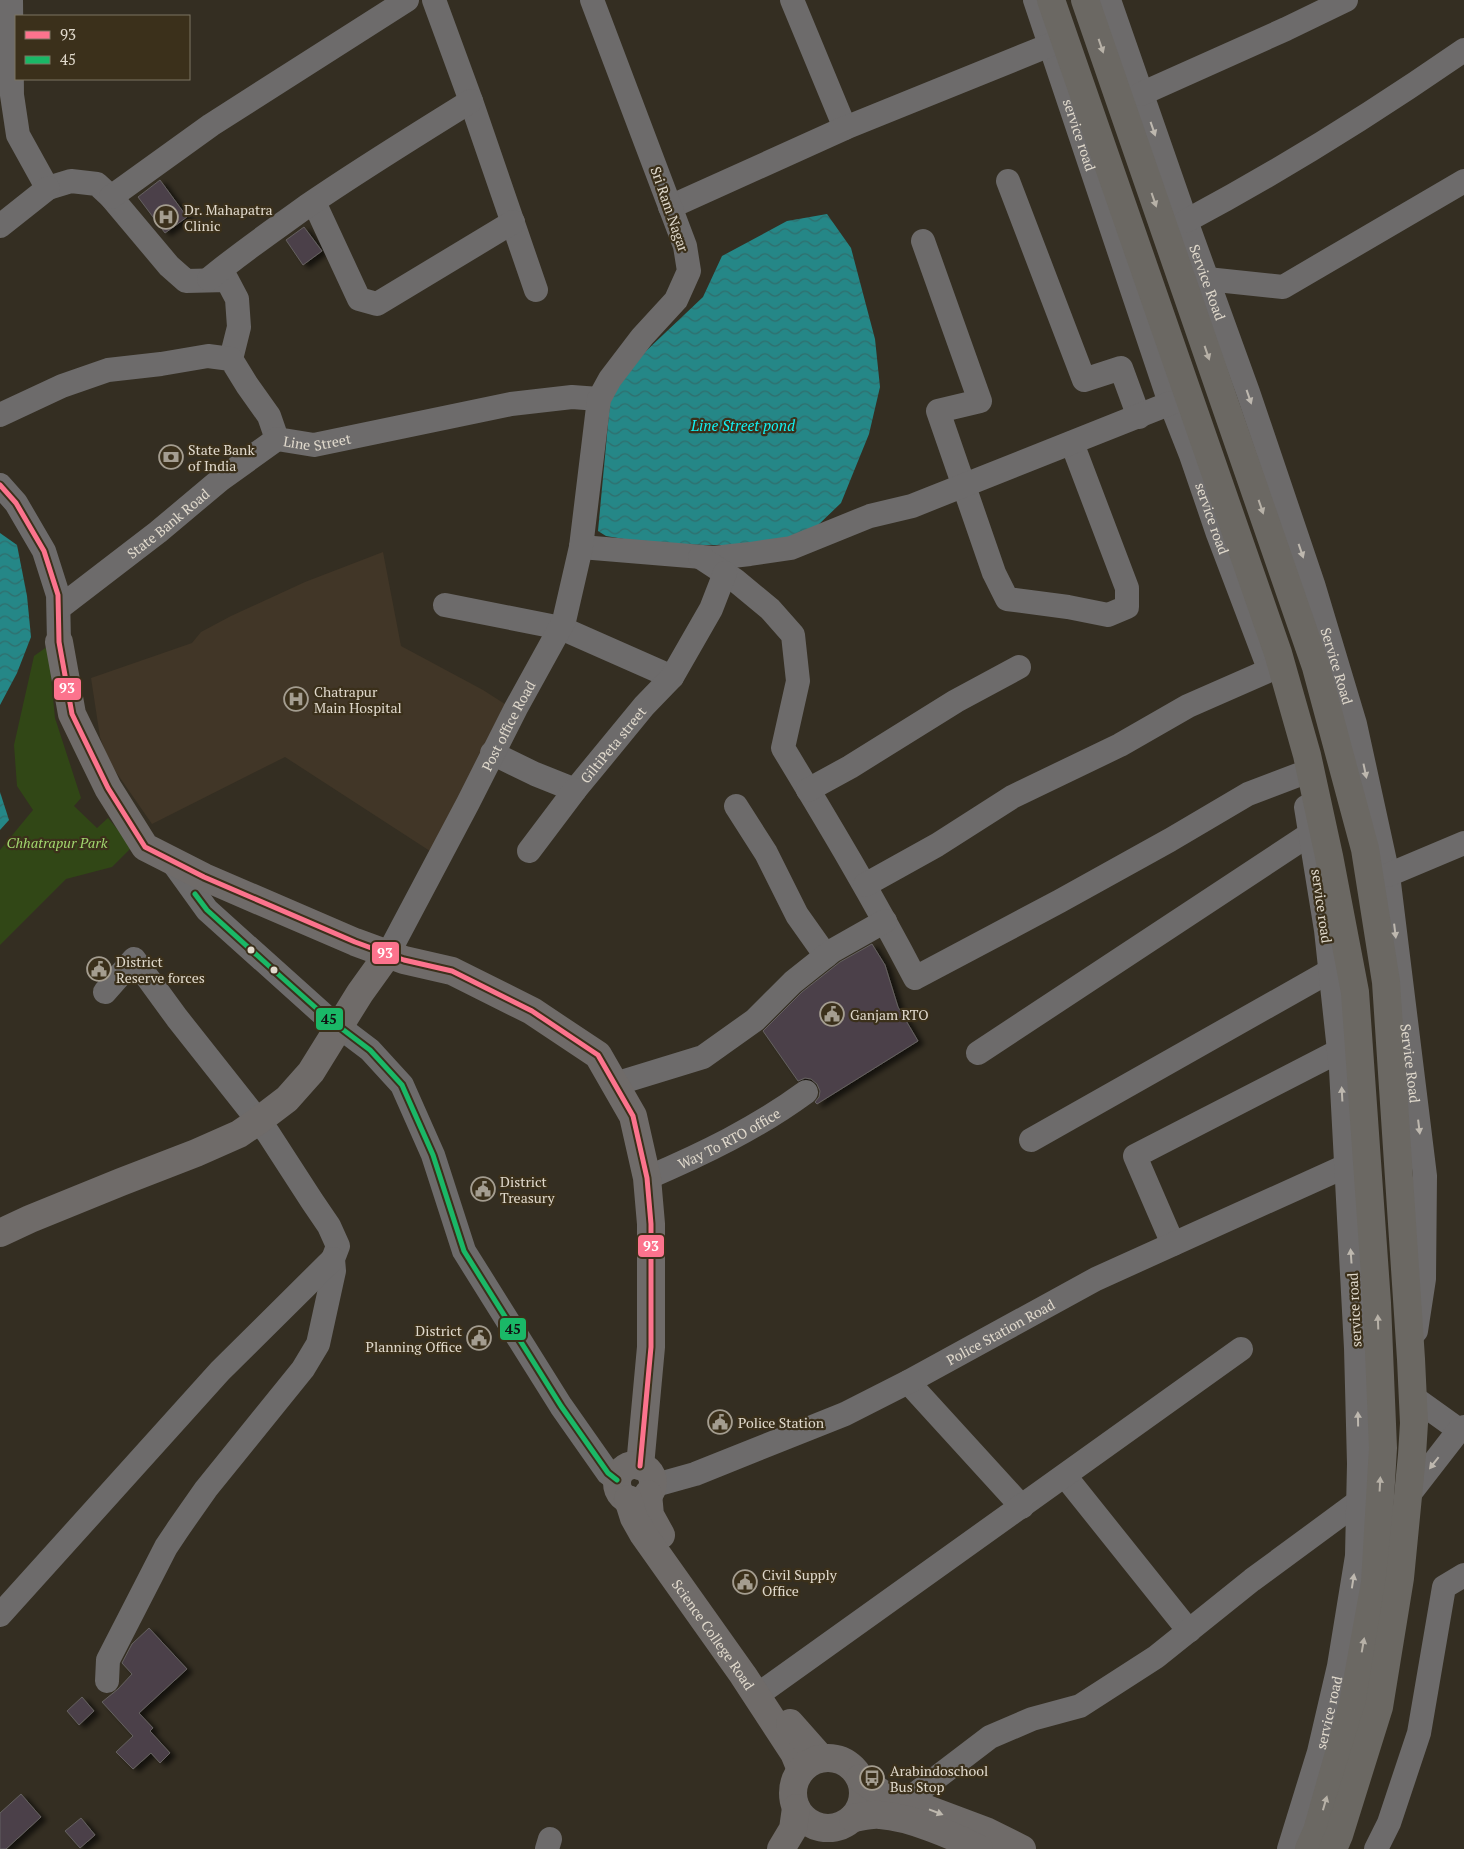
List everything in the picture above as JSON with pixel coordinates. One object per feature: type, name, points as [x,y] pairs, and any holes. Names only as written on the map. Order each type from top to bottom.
[{"type":"highway","points":[[1052,0],[1278,653],[1307,755],[1329,856],[1355,992],[1377,1303],[1382,1458],[1375,1583],[1353,1704],[1317,1831],[1309,1849]]},
{"type":"highway","points":[[1085,0],[1316,667],[1365,849],[1386,982],[1411,1359],[1413,1397],[1412,1455],[1400,1578],[1379,1707],[1333,1849]]},
{"type":"main road","name":"Science College Road","points":[[59,642],[72,714],[108,788],[145,847],[204,877],[355,942],[404,960],[452,971],[532,1011],[598,1055],[633,1116],[647,1178],[651,1224],[651,1347],[637,1485],[650,1515],[672,1553],[761,1692],[794,1753],[811,1764]]},
{"type":"main road","name":"Post office Road","points":[[0,1233],[30,1219],[196,1153],[239,1134],[258,1121],[288,1099],[311,1072],[388,954]]},
{"type":"main road","points":[[833,1758],[844,1762],[854,1769],[860,1778],[863,1790],[862,1802],[859,1811],[845,1824],[836,1828],[816,1826],[808,1822],[796,1808],[793,1798],[793,1788],[796,1779],[811,1764],[833,1758]]},
{"type":"main road","points":[[860,1778],[884,1795],[906,1801],[986,1831],[1022,1849]]},
{"type":"main road","points":[[781,1849],[793,1829],[796,1808]]},
{"type":"main road","points":[[853,1818],[877,1814],[896,1817],[962,1840],[979,1849]]},
{"type":"main road","points":[[798,1849],[804,1838],[816,1826]]},
{"type":"street","points":[[11,0],[5,52],[18,135],[48,188]]},
{"type":"street","points":[[111,197],[211,125],[407,0]]},
{"type":"street","points":[[434,0],[472,100],[536,290]]},
{"type":"street","name":"Sri Ram Nagar","points":[[592,0],[685,246],[689,271],[676,300],[642,337],[610,379],[599,399]]},
{"type":"street","points":[[792,0],[845,128]]},
{"type":"street","name":"service road","points":[[1035,0],[1171,403],[1270,670],[1306,804],[1326,930],[1339,1051],[1356,1348],[1359,1464],[1357,1556],[1339,1666],[1319,1752],[1289,1849]]},
{"type":"street","name":"Service Road","points":[[1109,0],[1248,392],[1336,656],[1355,724],[1388,875],[1425,1176],[1424,1279],[1411,1359]]},
{"type":"street","points":[[1141,94],[1346,0]]},
{"type":"street","points":[[670,207],[845,128],[1050,46]]},
{"type":"street","points":[[1186,221],[1222,202],[1315,146],[1464,50]]},
{"type":"street","points":[[209,279],[237,256],[376,159],[472,100]]},
{"type":"street","points":[[0,226],[48,188],[71,181],[97,184],[111,197],[169,266],[186,281],[228,280],[237,300],[239,327],[231,359],[208,356],[108,370],[62,386],[0,415]]},
{"type":"street","points":[[1008,181],[1084,380],[1121,368],[1139,417]]},
{"type":"street","points":[[1207,279],[1283,288],[1464,181]]},
{"type":"street","points":[[314,202],[359,299],[376,304],[513,222]]},
{"type":"street","points":[[923,241],[980,401],[938,412],[994,573],[1007,599],[1068,606],[1108,615],[1127,607],[1127,588],[1072,443]]},
{"type":"street","name":"Line Street","points":[[231,359],[269,416],[277,439],[314,445],[511,404],[572,397],[599,399]]},
{"type":"street","name":"Post office Road","points":[[388,954],[430,877],[516,708],[561,628],[581,547],[599,399]]},
{"type":"street","points":[[581,547],[714,558],[791,548],[870,516],[912,506],[963,484],[1171,403]]},
{"type":"street","name":"State Bank Road","points":[[59,608],[158,532],[220,480],[277,439]]},
{"type":"street","points":[[0,486],[16,504],[44,551],[58,595],[59,642]]},
{"type":"street","points":[[700,557],[725,573],[770,609],[793,635],[798,681],[783,748],[886,921],[915,978],[1069,896],[1248,794],[1298,775]]},
{"type":"street","name":"GiltiPeta street","points":[[492,754],[575,790],[644,706],[672,677],[711,609],[725,573]]},
{"type":"street","points":[[445,605],[561,628],[672,677]]},
{"type":"street","points":[[808,790],[850,767],[956,701],[1019,667]]},
{"type":"street","points":[[865,885],[937,845],[1012,798],[1120,745],[1188,706],[1270,670]]},
{"type":"street","points":[[530,851],[575,790]]},
{"type":"street","points":[[736,806],[766,853],[797,916],[826,956]]},
{"type":"street","points":[[978,1053],[1310,834]]},
{"type":"street","points":[[1388,875],[1464,843]]},
{"type":"street","points":[[170,860],[208,910],[325,1016],[370,1050],[402,1085],[433,1155],[464,1251],[561,1406],[608,1473],[637,1485]]},
{"type":"street","points":[[615,1084],[703,1058],[755,1020],[793,982],[826,956],[886,921]]},
{"type":"street","points":[[0,1615],[220,1371],[333,1258],[338,1246],[329,1226],[246,1102],[177,1018],[134,959],[105,992]]},
{"type":"street","points":[[1031,1140],[1330,971]]},
{"type":"street","points":[[1172,1244],[1135,1156],[1339,1051]]},
{"type":"street","name":"Way To RTO office","points":[[647,1178],[732,1139],[783,1109],[806,1092]]},
{"type":"street","name":"Police Station Road","points":[[637,1485],[695,1474],[845,1414],[908,1382],[1096,1279],[1346,1166]]},
{"type":"street","points":[[107,1681],[108,1660],[174,1535],[206,1489],[298,1376],[318,1344],[334,1271],[333,1258]]},
{"type":"street","points":[[761,1692],[1241,1349]]},
{"type":"street","points":[[908,1382],[1022,1506]]},
{"type":"street","points":[[1408,1496],[1462,1429],[1413,1397]]},
{"type":"street","points":[[1065,1476],[1188,1631]]},
{"type":"street","points":[[906,1801],[990,1737],[1032,1719],[1080,1706],[1156,1657],[1252,1580],[1358,1502]]},
{"type":"street","points":[[1376,1849],[1389,1823],[1419,1733],[1444,1588],[1464,1575]]},
{"type":"shaded area","name":"Chatrapur Main Hospital","points":[[383,552],[401,646],[483,690],[511,708],[433,853],[285,757],[152,824],[109,762],[100,737],[91,678],[192,643],[201,632],[231,616],[305,582]]},
{"type":"green space","name":"Chhatrapur Park","points":[[48,646],[55,718],[81,798],[74,806],[97,828],[108,818],[132,847],[112,867],[66,879],[0,945],[0,850],[33,810],[17,786],[14,745],[34,656]]},
{"type":"water","name":"Line Street pond","points":[[827,214],[851,248],[875,339],[880,387],[869,434],[841,503],[816,527],[769,545],[648,543],[606,536],[598,531],[611,392],[646,351],[703,297],[722,256],[787,221]]},
{"type":"water","points":[[0,533],[17,545],[27,596],[31,637],[17,673],[0,705]]},
{"type":"water","points":[[0,792],[9,820],[0,830]]},
{"type":"building","points":[[160,180],[187,217],[165,233],[138,197]]},
{"type":"building","points":[[304,227],[322,251],[303,265],[286,240]]},
{"type":"building","name":"Ganjam RTO","points":[[872,944],[885,965],[898,1007],[918,1041],[817,1104],[815,1102],[819,1097],[820,1091],[817,1084],[811,1079],[805,1078],[798,1081],[763,1031],[802,992],[840,962]]},
{"type":"building","points":[[149,1628],[187,1669],[139,1713],[153,1728],[150,1731],[170,1753],[160,1763],[151,1753],[133,1769],[116,1752],[133,1736],[102,1702],[132,1674],[122,1663],[132,1644]]},
{"type":"building","points":[[82,1697],[94,1711],[79,1725],[67,1711]]},
{"type":"building","points":[[21,1794],[41,1817],[6,1849],[0,1849],[0,1813]]},
{"type":"building","points":[[81,1818],[95,1835],[80,1848],[65,1831]]},
{"type":"transit line","name":"93","points":[[0,485],[16,503],[44,551],[58,595],[59,642],[72,714],[108,788],[145,847],[204,877],[355,942],[404,960],[452,971],[532,1011],[598,1055],[633,1116],[647,1178],[651,1224],[651,1347],[640,1466]]},
{"type":"transit line","name":"45","points":[[195,894],[207,910],[325,1016],[370,1050],[402,1085],[433,1155],[464,1251],[561,1406],[608,1473],[617,1480]]},
{"type":"place","name":"Dr. Mahapatra Clinic","points":[[166,217]]},
{"type":"place","name":"State Bank of India","points":[[171,457]]},
{"type":"place","name":"Chatrapur Main Hospital","points":[[296,699]]},
{"type":"place","name":"District Reserve forces","points":[[99,969]]},
{"type":"place","name":"Ganjam RTO","points":[[832,1014]]},
{"type":"place","name":"District Treasury","points":[[483,1189]]},
{"type":"place","name":"District Planning Office","points":[[479,1338]]},
{"type":"place","name":"Police Station","points":[[720,1422]]},
{"type":"place","name":"Civil Supply Office","points":[[745,1582]]},
{"type":"place","name":"Arabindoschool Bus Stop","points":[[872,1778]]}]
